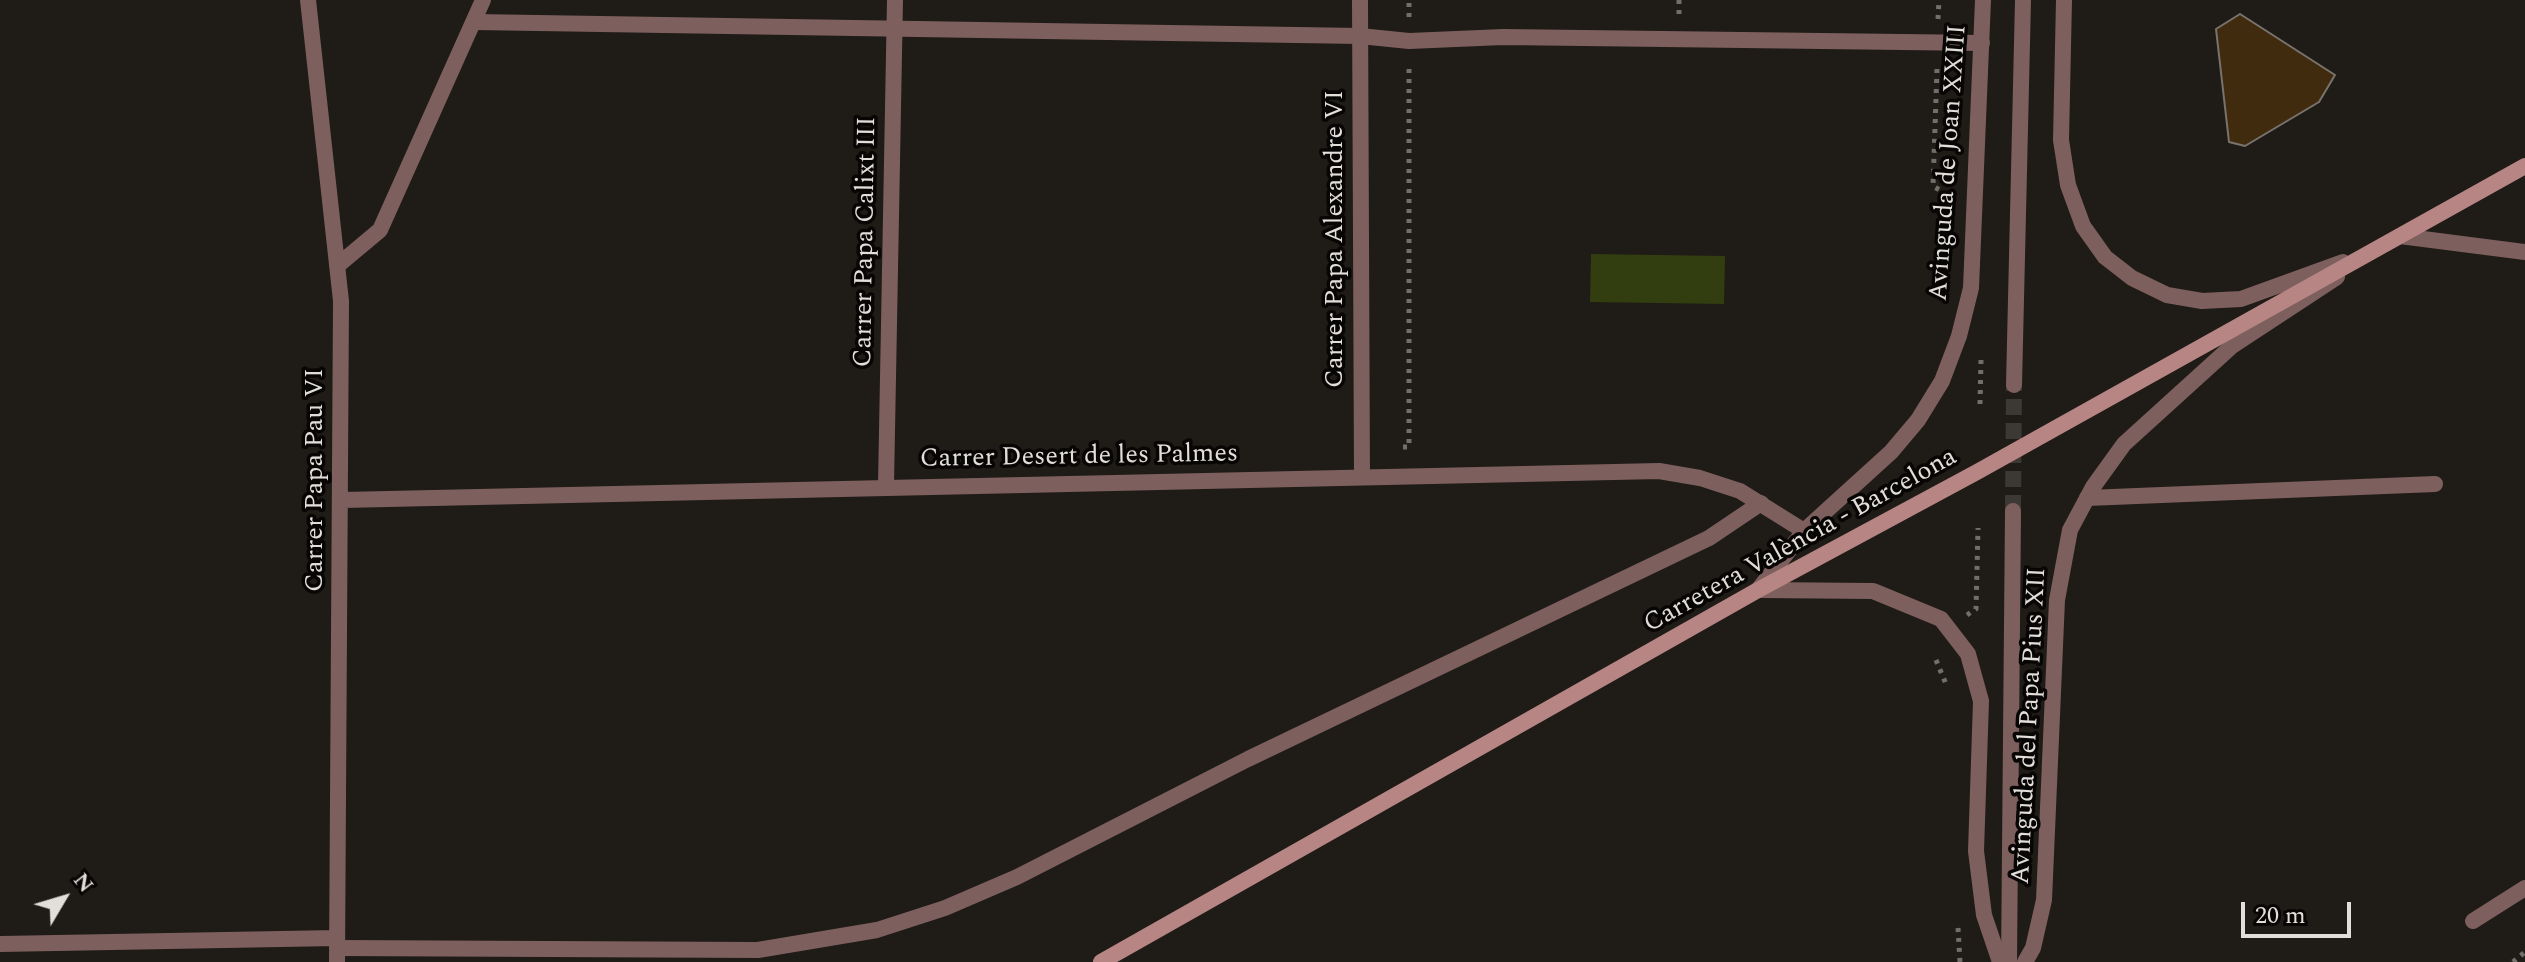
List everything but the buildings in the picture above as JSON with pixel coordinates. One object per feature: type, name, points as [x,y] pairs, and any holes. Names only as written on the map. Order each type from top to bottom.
[{"type":"main road","name":"Carretera València - Barcelona","points":[[1101,962],[1758,590],[2525,166]]},
{"type":"street","name":"Carrer Papa Pau VI","points":[[308,0],[341,301],[337,950]]},
{"type":"street","points":[[337,266],[380,230],[483,0]]},
{"type":"street","name":"Carrer Papa Calixt III","points":[[886,485],[895,0]]},
{"type":"street","name":"Carrer Papa Alexandre VI","points":[[1360,0],[1362,477]]},
{"type":"street","name":"Avinguda de Joan XXIII","points":[[1758,590],[1804,531],[1891,452],[1918,420],[1942,381],[1959,336],[1971,288],[1983,0]]},
{"type":"street","points":[[2014,385],[2023,0]]},
{"type":"street","points":[[2064,0],[2061,140],[2068,185],[2083,226],[2105,257],[2132,278],[2179,297],[2202,301],[2241,299],[2378,248]]},
{"type":"street","points":[[474,22],[1360,36],[1409,41],[1503,37],[1982,43]]},
{"type":"street","points":[[2400,236],[2525,252]]},
{"type":"street","name":"Avinguda del Papa Pius XII","points":[[2025,962],[2033,948],[2044,900],[2057,600],[2070,530],[2087,498],[2124,444],[2232,346],[2378,248]]},
{"type":"street","name":"Carrer Desert de les Palmes","points":[[342,500],[886,485],[1659,471],[1700,478],[1740,491],[1804,531]]},
{"type":"street","points":[[2087,498],[2435,484]]},
{"type":"street","points":[[0,944],[678,956],[808,944],[877,930],[945,908],[1017,877],[1262,752],[1709,538],[1761,503]]},
{"type":"street","name":"Avinguda del Papa Pius XII","points":[[2009,962],[2013,511]]},
{"type":"street","name":"Avinguda del Papa Pius XII","points":[[1758,590],[1873,591],[1941,619],[1968,654],[1981,701],[1976,851],[1984,915],[2000,962]]},
{"type":"street","points":[[2473,921],[2525,888]]},
{"type":"path","points":[[1362,448],[1409,447],[1409,0]]},
{"type":"path","points":[[1939,0],[1933,186],[1976,212]]},
{"type":"path","points":[[1949,630],[1976,609],[1978,528]]},
{"type":"path","points":[[2513,962],[2525,952]]},
{"type":"green space","points":[[1591,254],[1725,256],[1724,304],[1590,302]]},
{"type":"tunnel","points":[[2013,511],[2014,385]]}]
